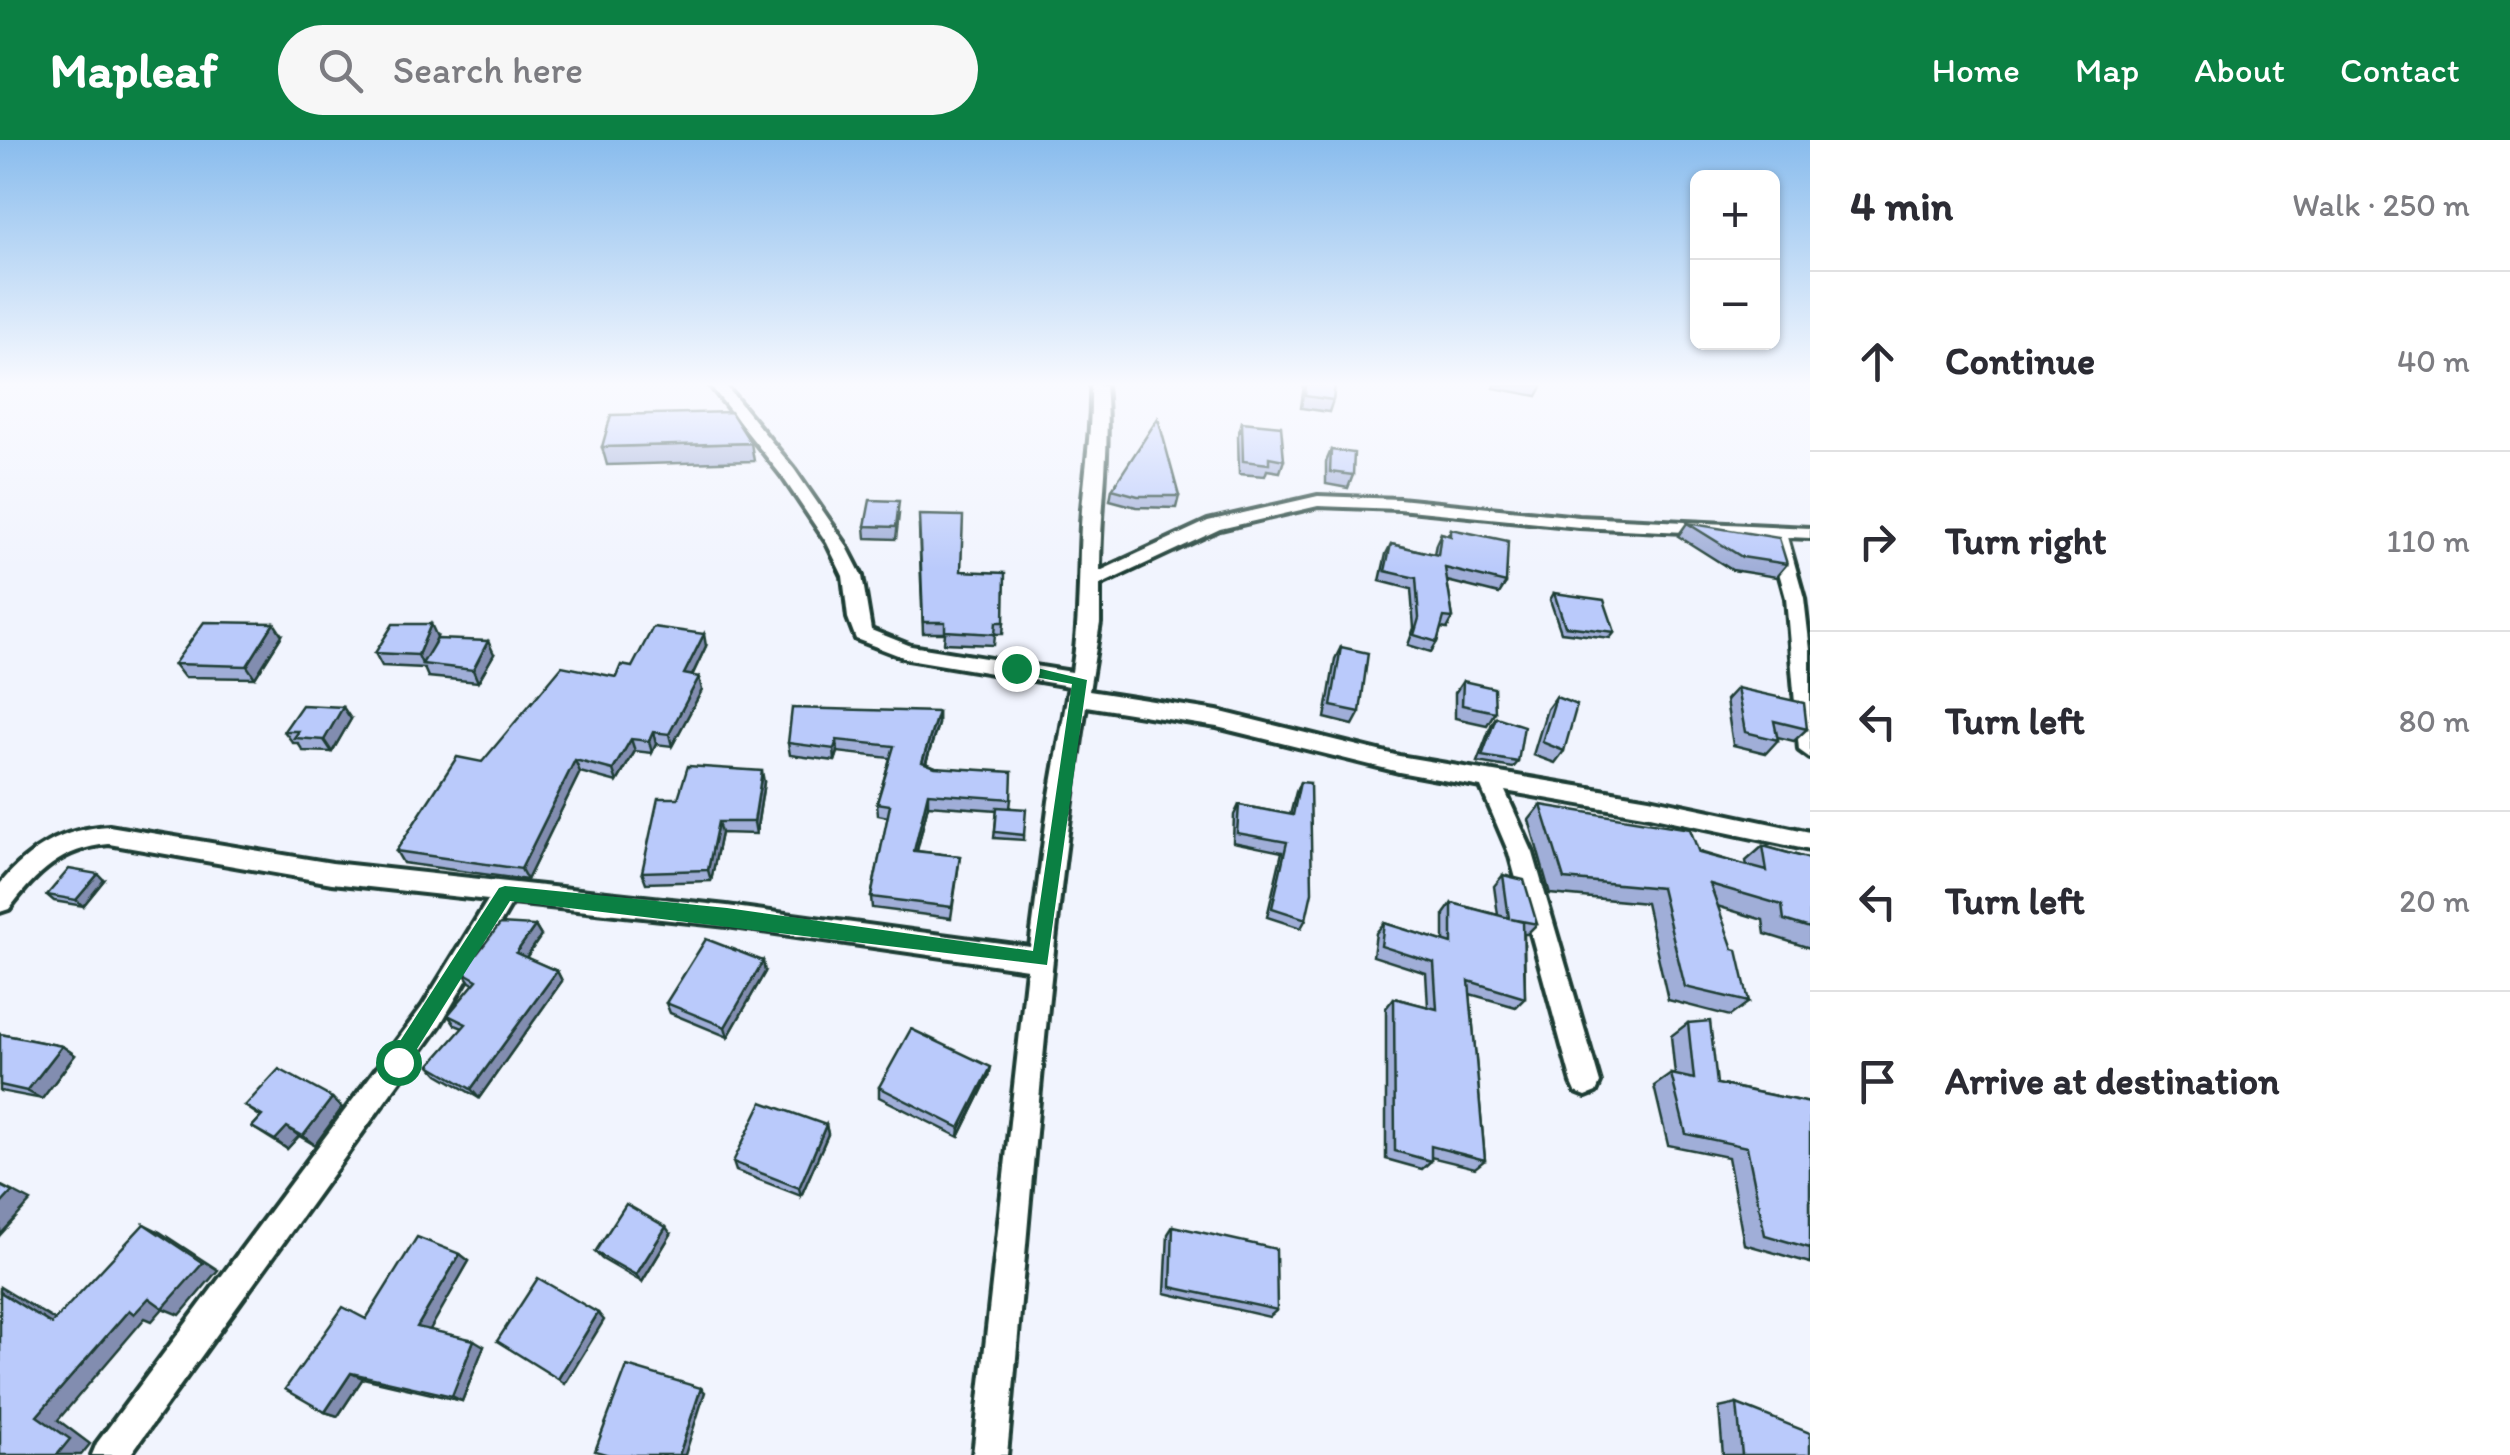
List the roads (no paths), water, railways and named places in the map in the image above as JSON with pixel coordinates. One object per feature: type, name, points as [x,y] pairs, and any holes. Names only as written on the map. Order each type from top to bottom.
[{"type":"street","points":[[768,446],[837,543],[858,586],[856,619],[863,634],[908,652],[1398,764],[1810,842]]},
{"type":"street","points":[[990,1455],[1040,960],[1090,622],[1091,510],[1098,446]]},
{"type":"street","points":[[1091,582],[1214,525],[1318,501],[1810,532]]},
{"type":"street","points":[[1777,532],[1796,598],[1810,750]]},
{"type":"street","points":[[1490,780],[1521,853],[1586,1083]]},
{"type":"street","points":[[0,902],[44,852],[89,835],[316,871],[727,916],[1040,960]]},
{"type":"street","points":[[109,1455],[431,1016],[505,893]]}]
